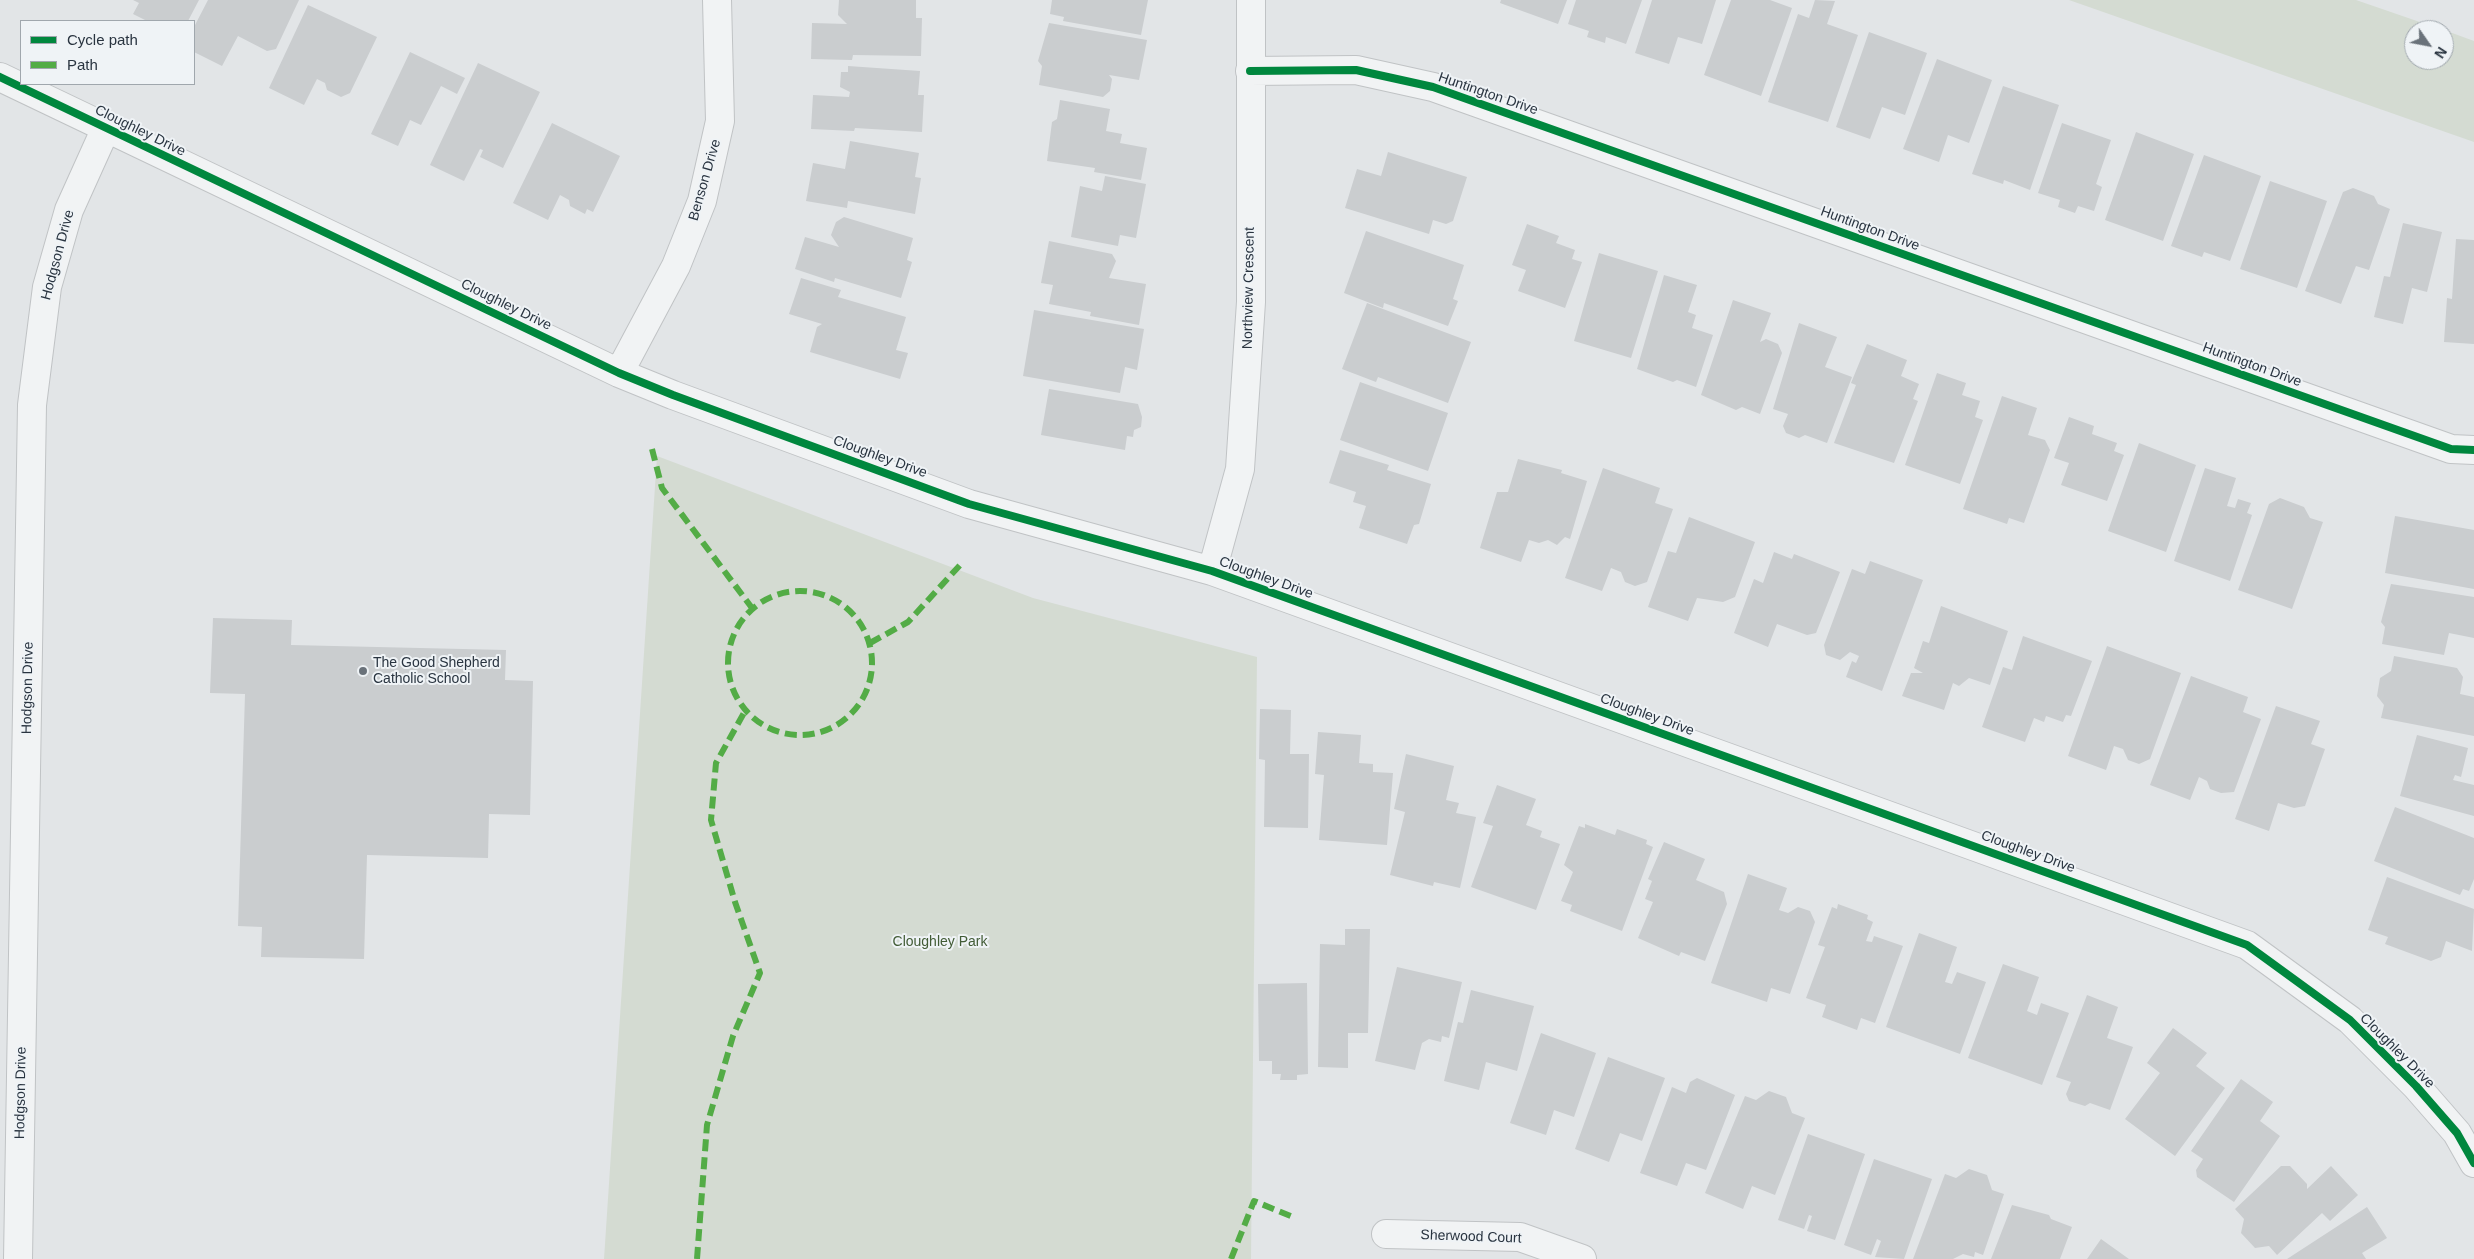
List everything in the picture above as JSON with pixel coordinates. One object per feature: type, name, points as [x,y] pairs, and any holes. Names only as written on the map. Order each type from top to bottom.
[{"type":"street","name":"Benson Drive","points":[[618,373],[676,266],[702,201],[720,121],[717,0]]},
{"type":"street","name":"Northview Crescent","points":[[1212,571],[1240,469],[1251,302],[1251,0]]},
{"type":"street","name":"Huntington Drive","points":[[1250,71],[1356,70],[1433,87],[2442,445],[2451,448],[2474,450]]},
{"type":"street","name":"Cloughley Drive","points":[[0,77],[618,373],[969,504],[1212,571],[2247,945],[2350,1020],[2416,1086],[2465,1126],[2474,1163]]},
{"type":"street","name":"Hodgson Drive","points":[[18,1259],[32,405],[47,286],[70,210],[106,128]]},
{"type":"street","name":"Sherwood Court","points":[[1386,1234],[1520,1237],[1582,1259]]},
{"type":"green space","points":[[2069,0],[2356,0],[2414,20],[2404,20],[2404,70],[2454,70],[2454,34],[2474,41],[2474,142]]},
{"type":"green space","name":"Cloughley Park","points":[[657,456],[1033,598],[1257,657],[1251,1259],[604,1259]]},
{"type":"building","points":[[133,0],[199,0],[189,20],[145,20],[133,14],[139,3]]},
{"type":"building","points":[[208,0],[299,0],[276,49],[267,51],[238,36],[222,66],[195,52],[195,25]]},
{"type":"building","points":[[839,0],[916,0],[916,18],[922,18],[921,56],[853,55],[852,60],[811,59],[812,23],[847,24],[838,15]]},
{"type":"building","points":[[1052,0],[1148,0],[1141,35],[1063,21],[1064,17],[1050,14]]},
{"type":"building","points":[[1501,0],[1567,0],[1558,24],[1500,3]]},
{"type":"building","points":[[1576,0],[1642,0],[1626,44],[1606,37],[1605,43],[1587,37],[1589,31],[1568,24]]},
{"type":"building","points":[[1652,0],[1716,0],[1702,44],[1678,37],[1669,64],[1635,53]]},
{"type":"building","points":[[1731,0],[1770,0],[1792,8],[1761,96],[1704,75]]},
{"type":"building","points":[[1815,0],[1835,1],[1827,24],[1858,35],[1828,122],[1768,102],[1798,14],[1809,18]]},
{"type":"building","points":[[308,5],[377,37],[350,93],[341,97],[327,90],[325,83],[317,79],[304,105],[269,88]]},
{"type":"building","points":[[1049,23],[1147,40],[1139,80],[1109,75],[1112,79],[1110,91],[1103,97],[1039,85],[1042,66],[1038,61]]},
{"type":"building","points":[[1869,32],[1927,53],[1905,115],[1882,107],[1870,139],[1836,127]]},
{"type":"building","points":[[410,52],[465,78],[457,94],[441,86],[421,125],[410,120],[398,146],[371,134]]},
{"type":"building","points":[[1937,59],[1992,80],[1969,143],[1948,135],[1939,162],[1903,149]]},
{"type":"building","points":[[478,63],[540,92],[503,168],[480,157],[483,150],[480,149],[464,181],[430,165]]},
{"type":"building","points":[[848,66],[920,71],[918,95],[924,95],[922,132],[855,128],[854,131],[811,129],[813,95],[849,97],[850,92],[840,87],[841,72],[848,72]]},
{"type":"building","points":[[2003,86],[2059,105],[2030,190],[2004,180],[2003,184],[1972,174]]},
{"type":"building","points":[[1060,100],[1110,109],[1106,131],[1122,134],[1120,143],[1147,148],[1141,180],[1094,172],[1095,168],[1047,161],[1052,122],[1057,119]]},
{"type":"building","points":[[552,123],[620,156],[593,212],[587,209],[585,214],[570,206],[569,200],[560,195],[548,220],[513,203]]},
{"type":"building","points":[[2062,123],[2111,140],[2096,184],[2102,187],[2094,211],[2078,206],[2075,213],[2058,207],[2060,200],[2038,193]]},
{"type":"building","points":[[2136,132],[2194,154],[2163,241],[2105,220]]},
{"type":"building","points":[[850,141],[919,153],[915,177],[921,178],[915,214],[848,201],[847,208],[806,201],[813,163],[845,169]]},
{"type":"building","points":[[1388,152],[1467,177],[1453,221],[1446,224],[1433,220],[1429,234],[1345,208],[1357,169],[1381,176]]},
{"type":"building","points":[[2204,155],[2261,176],[2230,261],[2204,252],[2202,257],[2171,246]]},
{"type":"building","points":[[1105,176],[1146,184],[1136,238],[1120,235],[1118,246],[1071,237],[1080,186],[1102,191]]},
{"type":"building","points":[[2270,181],[2327,201],[2297,288],[2240,269]]},
{"type":"building","points":[[2353,188],[2374,196],[2378,204],[2390,209],[2369,270],[2356,266],[2341,304],[2305,291],[2343,192]]},
{"type":"building","points":[[844,217],[913,238],[907,260],[912,262],[901,298],[835,278],[834,282],[795,269],[805,237],[839,247],[831,235],[836,222]]},
{"type":"building","points":[[2403,223],[2442,232],[2427,292],[2412,288],[2403,324],[2374,317],[2384,276],[2390,277]]},
{"type":"building","points":[[1527,224],[1559,236],[1556,243],[1575,250],[1572,259],[1582,262],[1565,308],[1518,291],[1526,270],[1512,265]]},
{"type":"building","points":[[1366,231],[1464,265],[1453,299],[1458,301],[1448,326],[1384,303],[1383,308],[1344,293]]},
{"type":"building","points":[[2456,239],[2474,240],[2474,344],[2444,342],[2447,298],[2452,299]]},
{"type":"building","points":[[1049,241],[1112,254],[1116,261],[1109,278],[1146,284],[1139,325],[1090,316],[1091,312],[1049,304],[1053,285],[1041,283]]},
{"type":"building","points":[[1599,253],[1658,271],[1631,358],[1574,341]]},
{"type":"building","points":[[1664,275],[1697,285],[1688,312],[1696,315],[1692,328],[1713,335],[1696,387],[1677,380],[1673,382],[1637,369]]},
{"type":"building","points":[[801,278],[841,290],[838,297],[906,317],[896,350],[908,353],[900,379],[810,352],[817,327],[822,324],[789,314]]},
{"type":"building","points":[[1733,300],[1771,313],[1760,342],[1766,339],[1778,344],[1782,353],[1760,414],[1742,407],[1736,410],[1701,395]]},
{"type":"building","points":[[1367,303],[1471,342],[1448,403],[1378,377],[1376,382],[1342,369]]},
{"type":"building","points":[[1034,310],[1144,329],[1137,370],[1125,367],[1120,393],[1023,376]]},
{"type":"building","points":[[1799,323],[1837,337],[1825,367],[1852,377],[1827,443],[1805,435],[1799,438],[1786,433],[1783,426],[1788,414],[1773,409]]},
{"type":"building","points":[[1867,344],[1907,360],[1901,376],[1919,384],[1913,399],[1918,401],[1894,463],[1834,443],[1856,385],[1851,383]]},
{"type":"building","points":[[1937,373],[1966,383],[1962,395],[1980,401],[1975,417],[1983,420],[1960,484],[1905,465]]},
{"type":"building","points":[[1360,382],[1448,413],[1428,471],[1340,440]]},
{"type":"building","points":[[1049,389],[1138,404],[1142,417],[1141,427],[1134,430],[1133,437],[1127,436],[1125,450],[1041,435]]},
{"type":"building","points":[[2002,396],[2037,408],[2028,435],[2045,440],[2050,450],[2024,523],[2009,518],[2007,524],[1963,509]]},
{"type":"building","points":[[2069,417],[2094,426],[2092,434],[2117,443],[2114,451],[2124,455],[2107,501],[2061,485],[2069,463],[2054,458]]},
{"type":"building","points":[[2139,443],[2196,465],[2166,552],[2108,531]]},
{"type":"building","points":[[1340,450],[1389,465],[1387,470],[1431,484],[1419,524],[1414,525],[1407,544],[1359,528],[1366,506],[1353,502],[1356,492],[1329,483]]},
{"type":"building","points":[[1518,459],[1562,470],[1561,473],[1587,481],[1570,539],[1565,537],[1557,545],[1548,540],[1539,543],[1529,540],[1521,562],[1480,548],[1497,492],[1508,492]]},
{"type":"building","points":[[1603,468],[1660,488],[1655,503],[1673,509],[1647,582],[1635,586],[1625,582],[1621,572],[1611,568],[1602,591],[1565,578]]},
{"type":"building","points":[[2205,468],[2236,478],[2227,506],[2235,508],[2238,499],[2251,503],[2247,513],[2252,515],[2230,581],[2174,561]]},
{"type":"building","points":[[2280,498],[2304,507],[2310,518],[2323,522],[2292,609],[2238,590],[2269,504]]},
{"type":"building","points":[[2395,516],[2474,530],[2474,589],[2385,573]]},
{"type":"building","points":[[1689,517],[1755,542],[1735,597],[1723,602],[1697,598],[1688,621],[1648,607],[1668,551],[1676,553]]},
{"type":"building","points":[[1774,552],[1792,559],[1794,554],[1840,572],[1816,633],[1807,635],[1777,624],[1768,647],[1734,633],[1754,579],[1763,583]]},
{"type":"building","points":[[1870,561],[1923,580],[1882,691],[1846,677],[1852,661],[1856,663],[1859,656],[1850,652],[1840,660],[1826,655],[1824,645],[1852,569],[1865,574]]},
{"type":"building","points":[[2391,584],[2474,597],[2474,638],[2449,633],[2444,655],[2382,644],[2385,627],[2381,622]]},
{"type":"building","points":[[1941,606],[2008,631],[1990,685],[1969,678],[1959,686],[1953,683],[1944,710],[1902,696],[1911,673],[1923,673],[1914,668],[1923,641],[1929,643]]},
{"type":"building","points":[[213,618],[292,620],[291,645],[506,650],[505,680],[533,681],[530,815],[489,814],[488,858],[367,855],[364,959],[261,957],[262,927],[238,926],[245,694],[210,693]]},
{"type":"building","points":[[2023,636],[2092,661],[2071,716],[2066,715],[2063,722],[2046,716],[2044,722],[2034,718],[2025,742],[1982,727],[2003,667],[2012,670]]},
{"type":"building","points":[[2107,646],[2181,673],[2150,759],[2139,764],[2128,760],[2123,749],[2114,746],[2106,770],[2068,756]]},
{"type":"building","points":[[2394,656],[2457,668],[2463,677],[2460,694],[2474,697],[2474,736],[2381,718],[2384,705],[2377,696],[2380,678],[2391,671]]},
{"type":"building","points":[[2191,676],[2248,697],[2243,712],[2261,719],[2234,792],[2221,793],[2210,789],[2207,781],[2199,777],[2190,800],[2150,785]]},
{"type":"building","points":[[2276,706],[2320,721],[2311,744],[2325,749],[2305,806],[2294,808],[2278,803],[2269,831],[2235,819]]},
{"type":"building","points":[[1260,709],[1291,710],[1290,754],[1309,754],[1308,828],[1264,827],[1265,760],[1259,759]]},
{"type":"building","points":[[1318,732],[1361,735],[1359,763],[1373,764],[1373,772],[1393,773],[1387,845],[1319,840],[1324,775],[1315,774]]},
{"type":"building","points":[[2417,735],[2468,748],[2461,777],[2455,775],[2453,780],[2474,785],[2474,816],[2400,796]]},
{"type":"building","points":[[1406,754],[1454,766],[1446,800],[1459,803],[1456,813],[1476,817],[1460,888],[1434,882],[1433,886],[1390,875],[1405,812],[1394,809]]},
{"type":"building","points":[[1497,785],[1536,799],[1526,825],[1542,831],[1540,837],[1560,844],[1536,910],[1471,887],[1493,826],[1483,823]]},
{"type":"building","points":[[2395,807],[2474,838],[2474,879],[2469,891],[2463,889],[2460,895],[2374,861]]},
{"type":"building","points":[[1585,824],[1615,835],[1617,829],[1647,840],[1646,844],[1653,847],[1622,931],[1570,911],[1572,905],[1561,901],[1573,872],[1564,865],[1579,826],[1585,828]]},
{"type":"building","points":[[1664,842],[1705,859],[1696,880],[1724,892],[1727,904],[1705,961],[1681,952],[1679,956],[1638,938],[1653,902],[1645,899],[1652,881],[1648,879]]},
{"type":"building","points":[[1748,874],[1787,888],[1779,910],[1788,913],[1798,907],[1810,911],[1815,922],[1790,994],[1771,988],[1767,1002],[1711,983]]},
{"type":"building","points":[[2387,877],[2474,909],[2472,951],[2446,941],[2441,957],[2431,961],[2385,944],[2388,937],[2368,930]]},
{"type":"building","points":[[1838,904],[1868,915],[1867,919],[1873,922],[1866,941],[1872,942],[1874,936],[1903,946],[1875,1023],[1861,1018],[1857,1030],[1822,1017],[1826,1005],[1806,998],[1825,947],[1818,945],[1832,907],[1837,909]]},
{"type":"building","points":[[1345,929],[1370,929],[1368,1033],[1348,1033],[1348,1068],[1318,1067],[1320,944],[1345,945]]},
{"type":"building","points":[[1919,933],[1957,947],[1945,982],[1952,984],[1957,972],[1986,982],[1960,1054],[1886,1027]]},
{"type":"building","points":[[2003,964],[2039,977],[2027,1011],[2037,1015],[2041,1003],[2069,1013],[2042,1085],[1968,1058]]},
{"type":"building","points":[[1397,967],[1462,982],[1449,1038],[1442,1036],[1441,1042],[1429,1039],[1422,1043],[1415,1070],[1375,1061]]},
{"type":"building","points":[[1307,983],[1308,1074],[1297,1075],[1297,1080],[1280,1080],[1281,1074],[1272,1074],[1272,1061],[1259,1061],[1258,984]]},
{"type":"building","points":[[1471,990],[1534,1006],[1517,1071],[1486,1062],[1479,1090],[1444,1081],[1458,1022],[1463,1023]]},
{"type":"building","points":[[2087,995],[2118,1007],[2107,1038],[2133,1047],[2110,1110],[2090,1103],[2085,1106],[2069,1101],[2066,1094],[2071,1082],[2056,1077]]},
{"type":"building","points":[[2173,1028],[2207,1053],[2196,1066],[2225,1088],[2175,1156],[2125,1119],[2160,1073],[2147,1063]]},
{"type":"building","points":[[1541,1033],[1596,1053],[1574,1117],[1554,1110],[1546,1135],[1510,1123]]},
{"type":"building","points":[[1608,1057],[1665,1078],[1642,1141],[1620,1133],[1609,1162],[1575,1149]]},
{"type":"building","points":[[1697,1078],[1735,1095],[1706,1170],[1686,1163],[1677,1186],[1640,1173],[1672,1087],[1686,1093],[1690,1082]]},
{"type":"building","points":[[2241,1079],[2273,1102],[2260,1121],[2280,1136],[2234,1202],[2197,1177],[2196,1170],[2203,1159],[2191,1151]]},
{"type":"building","points":[[1769,1091],[1786,1097],[1792,1113],[1805,1118],[1775,1195],[1752,1186],[1743,1209],[1705,1193],[1745,1096],[1756,1100]]},
{"type":"building","points":[[1808,1134],[1865,1154],[1835,1240],[1807,1231],[1812,1216],[1809,1215],[1804,1229],[1778,1220]]},
{"type":"building","points":[[1874,1159],[1932,1179],[1904,1259],[1875,1257],[1881,1241],[1877,1239],[1871,1255],[1844,1245]]},
{"type":"building","points":[[2281,1166],[2290,1166],[2307,1184],[2307,1189],[2331,1166],[2358,1195],[2330,1221],[2322,1213],[2277,1255],[2269,1246],[2255,1248],[2241,1233],[2244,1219],[2235,1209]]},
{"type":"building","points":[[1969,1169],[1987,1175],[1992,1190],[2004,1194],[1983,1255],[1975,1252],[1974,1257],[1963,1254],[1953,1259],[1913,1259],[1945,1174],[1956,1178]]},
{"type":"building","points":[[2012,1205],[2049,1215],[2051,1219],[2072,1227],[2060,1259],[1991,1259]]},
{"type":"building","points":[[2367,1207],[2387,1238],[2362,1253],[2366,1259],[2287,1259]]},
{"type":"building","points":[[2101,1239],[2129,1259],[2087,1259]]},
{"type":"marked path","points":[[652,449],[662,488],[752,608]]},
{"type":"marked path","points":[[870,643],[908,622],[961,564]]},
{"type":"marked path","points":[[800,591],[828,596],[851,612],[867,635],[872,663],[867,691],[851,714],[828,730],[800,735],[772,730],[749,714],[733,691],[728,663],[733,635],[749,612],[772,596],[800,591]]},
{"type":"marked path","points":[[697,1259],[707,1125],[733,1036],[760,973],[735,902],[711,820],[716,763],[745,711]]},
{"type":"marked path","points":[[1231,1259],[1254,1201],[1293,1217]]},
{"type":"cycle path","points":[[1250,71],[1356,70],[1433,87],[2451,449],[2474,450]]},
{"type":"cycle path","points":[[0,77],[619,373],[673,395],[969,504],[1212,571],[2247,945],[2350,1020],[2416,1086],[2457,1133],[2474,1163]]},
{"type":"place","name":"The Good Shepherd Catholic School","points":[[363,671]]}]
